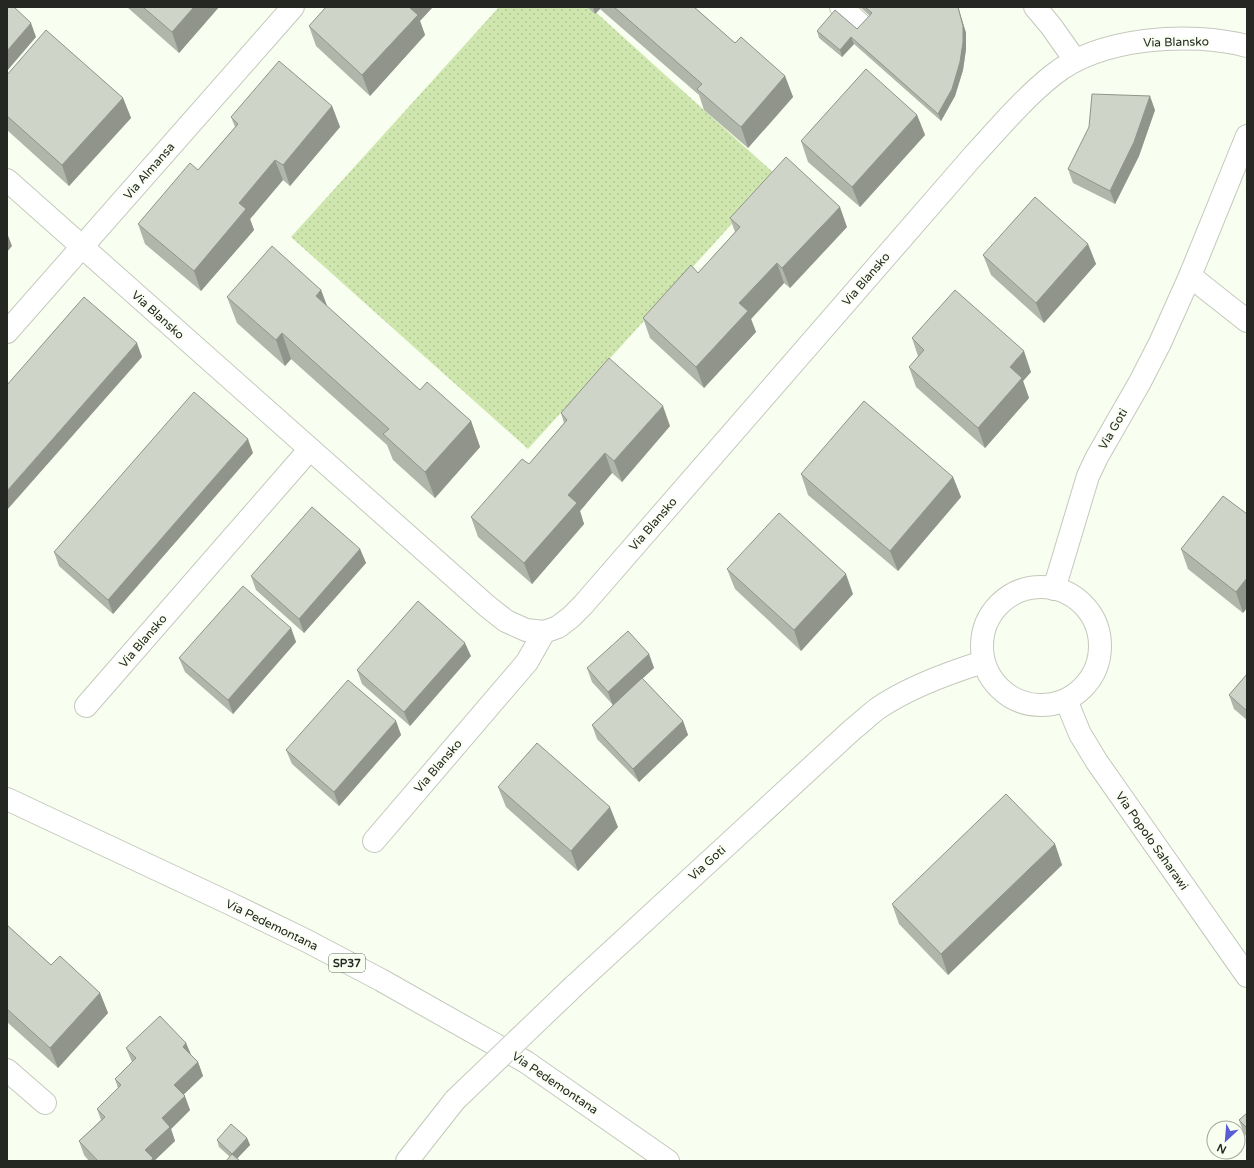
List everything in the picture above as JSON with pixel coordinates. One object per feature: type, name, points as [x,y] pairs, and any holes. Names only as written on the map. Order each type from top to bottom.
[{"type":"street","points":[[841,7],[863,27]]},
{"type":"street","points":[[1035,7],[1051,26],[1075,60]]},
{"type":"street","name":"Via Almansa","points":[[7,332],[291,8]]},
{"type":"street","name":"Via Blansko","points":[[7,180],[487,606],[506,621],[526,630],[544,632],[558,626],[575,613],[974,156],[1026,98],[1054,74],[1075,60],[1098,51],[1119,45],[1144,41],[1171,39],[1211,40],[1247,46]]},
{"type":"street","name":"Via Goti","points":[[1054,589],[1088,476],[1150,363],[1190,276],[1247,136]]},
{"type":"street","points":[[1190,276],[1247,321]]},
{"type":"street","name":"Via Blansko","points":[[86,706],[310,449]]},
{"type":"street","points":[[1039,587],[1054,589],[1069,594],[1082,604],[1092,617],[1098,632],[1100,643],[1098,664],[1091,679],[1080,691],[1066,700],[1050,705],[1032,705],[1016,700],[1002,691],[990,678],[983,662],[981,647],[983,631],[989,617],[998,605],[1010,596],[1024,590],[1039,587]]},
{"type":"street","name":"Via Blansko","points":[[374,841],[527,662],[544,632]]},
{"type":"street","name":"Via Goti","points":[[407,1161],[455,1100],[574,986],[853,729],[876,710],[896,698],[949,673],[983,662]]},
{"type":"street","name":"Via Popolo Saharawi","points":[[1066,700],[1080,734],[1097,762],[1247,976]]},
{"type":"street","name":"Via Pedemontana","points":[[7,799],[231,904],[307,941],[381,980],[526,1062],[668,1161]]},
{"type":"street","points":[[7,1070],[45,1103]]},
{"type":"green space","points":[[499,7],[590,7],[776,175],[528,449],[291,237]]},
{"type":"building","points":[[7,7],[14,7],[31,23],[7,51]]},
{"type":"building","points":[[143,7],[194,7],[172,32]]},
{"type":"building","points":[[326,7],[409,7],[418,15],[362,75],[309,26]]},
{"type":"building","points":[[614,7],[694,7],[735,43],[741,37],[785,76],[741,127],[697,89],[702,84]]},
{"type":"building","points":[[865,7],[958,7],[963,26],[963,42],[960,62],[952,89],[938,114],[851,37],[840,50],[817,31],[835,10],[857,29],[872,13]]},
{"type":"building","points":[[46,30],[123,98],[62,165],[7,116],[7,75]]},
{"type":"building","points":[[279,61],[332,106],[283,165],[275,160],[239,203],[246,209],[194,271],[138,224],[190,163],[198,170],[238,124],[231,117]]},
{"type":"building","points":[[866,69],[917,115],[852,187],[801,141]]},
{"type":"building","points":[[1092,94],[1150,96],[1134,142],[1110,191],[1068,169],[1089,127]]},
{"type":"building","points":[[786,157],[840,207],[782,268],[777,263],[739,303],[748,311],[696,367],[643,318],[691,265],[698,273],[740,227],[730,218]]},
{"type":"building","points":[[1035,197],[1088,244],[1036,303],[983,255]]},
{"type":"building","points":[[272,246],[321,290],[316,296],[420,390],[427,382],[471,421],[425,472],[383,434],[389,429],[282,333],[276,340],[227,297]]},
{"type":"building","points":[[955,290],[1024,351],[1010,367],[1022,378],[978,428],[909,367],[924,350],[912,338]]},
{"type":"building","points":[[84,297],[137,343],[7,491],[7,385]]},
{"type":"building","points":[[609,358],[663,406],[614,461],[605,453],[568,495],[577,503],[524,563],[471,517],[522,459],[529,464],[567,420],[561,413]]},
{"type":"building","points":[[194,392],[248,439],[108,600],[54,552]]},
{"type":"building","points":[[864,401],[953,477],[890,551],[801,474]]},
{"type":"building","points":[[1223,496],[1247,514],[1247,578],[1236,592],[1181,549]]},
{"type":"building","points":[[312,507],[360,549],[299,619],[251,576]]},
{"type":"building","points":[[779,513],[846,574],[794,630],[727,569]]},
{"type":"building","points":[[243,586],[291,628],[228,700],[179,658]]},
{"type":"building","points":[[418,601],[465,643],[404,712],[357,670]]},
{"type":"building","points":[[628,631],[649,654],[608,692],[587,668]]},
{"type":"building","points":[[1247,674],[1247,711],[1229,695]]},
{"type":"building","points":[[642,678],[683,721],[633,769],[592,725]]},
{"type":"building","points":[[348,680],[396,721],[334,792],[286,750]]},
{"type":"building","points":[[537,743],[610,807],[571,851],[498,787]]},
{"type":"building","points":[[1006,794],[1055,844],[941,954],[892,904]]},
{"type":"building","points":[[7,925],[51,965],[60,956],[100,993],[50,1048],[7,1009]]},
{"type":"building","points":[[160,1016],[186,1043],[183,1047],[198,1062],[174,1085],[185,1096],[162,1118],[170,1127],[145,1150],[153,1158],[151,1161],[98,1161],[79,1141],[105,1117],[97,1109],[121,1085],[115,1079],[136,1058],[126,1048]]},
{"type":"building","points":[[1247,1113],[1247,1128],[1246,1120],[1239,1120]]},
{"type":"building","points":[[231,1124],[247,1138],[232,1154],[217,1140]]},
{"type":"building","points":[[232,1154],[240,1161],[226,1161]]}]
